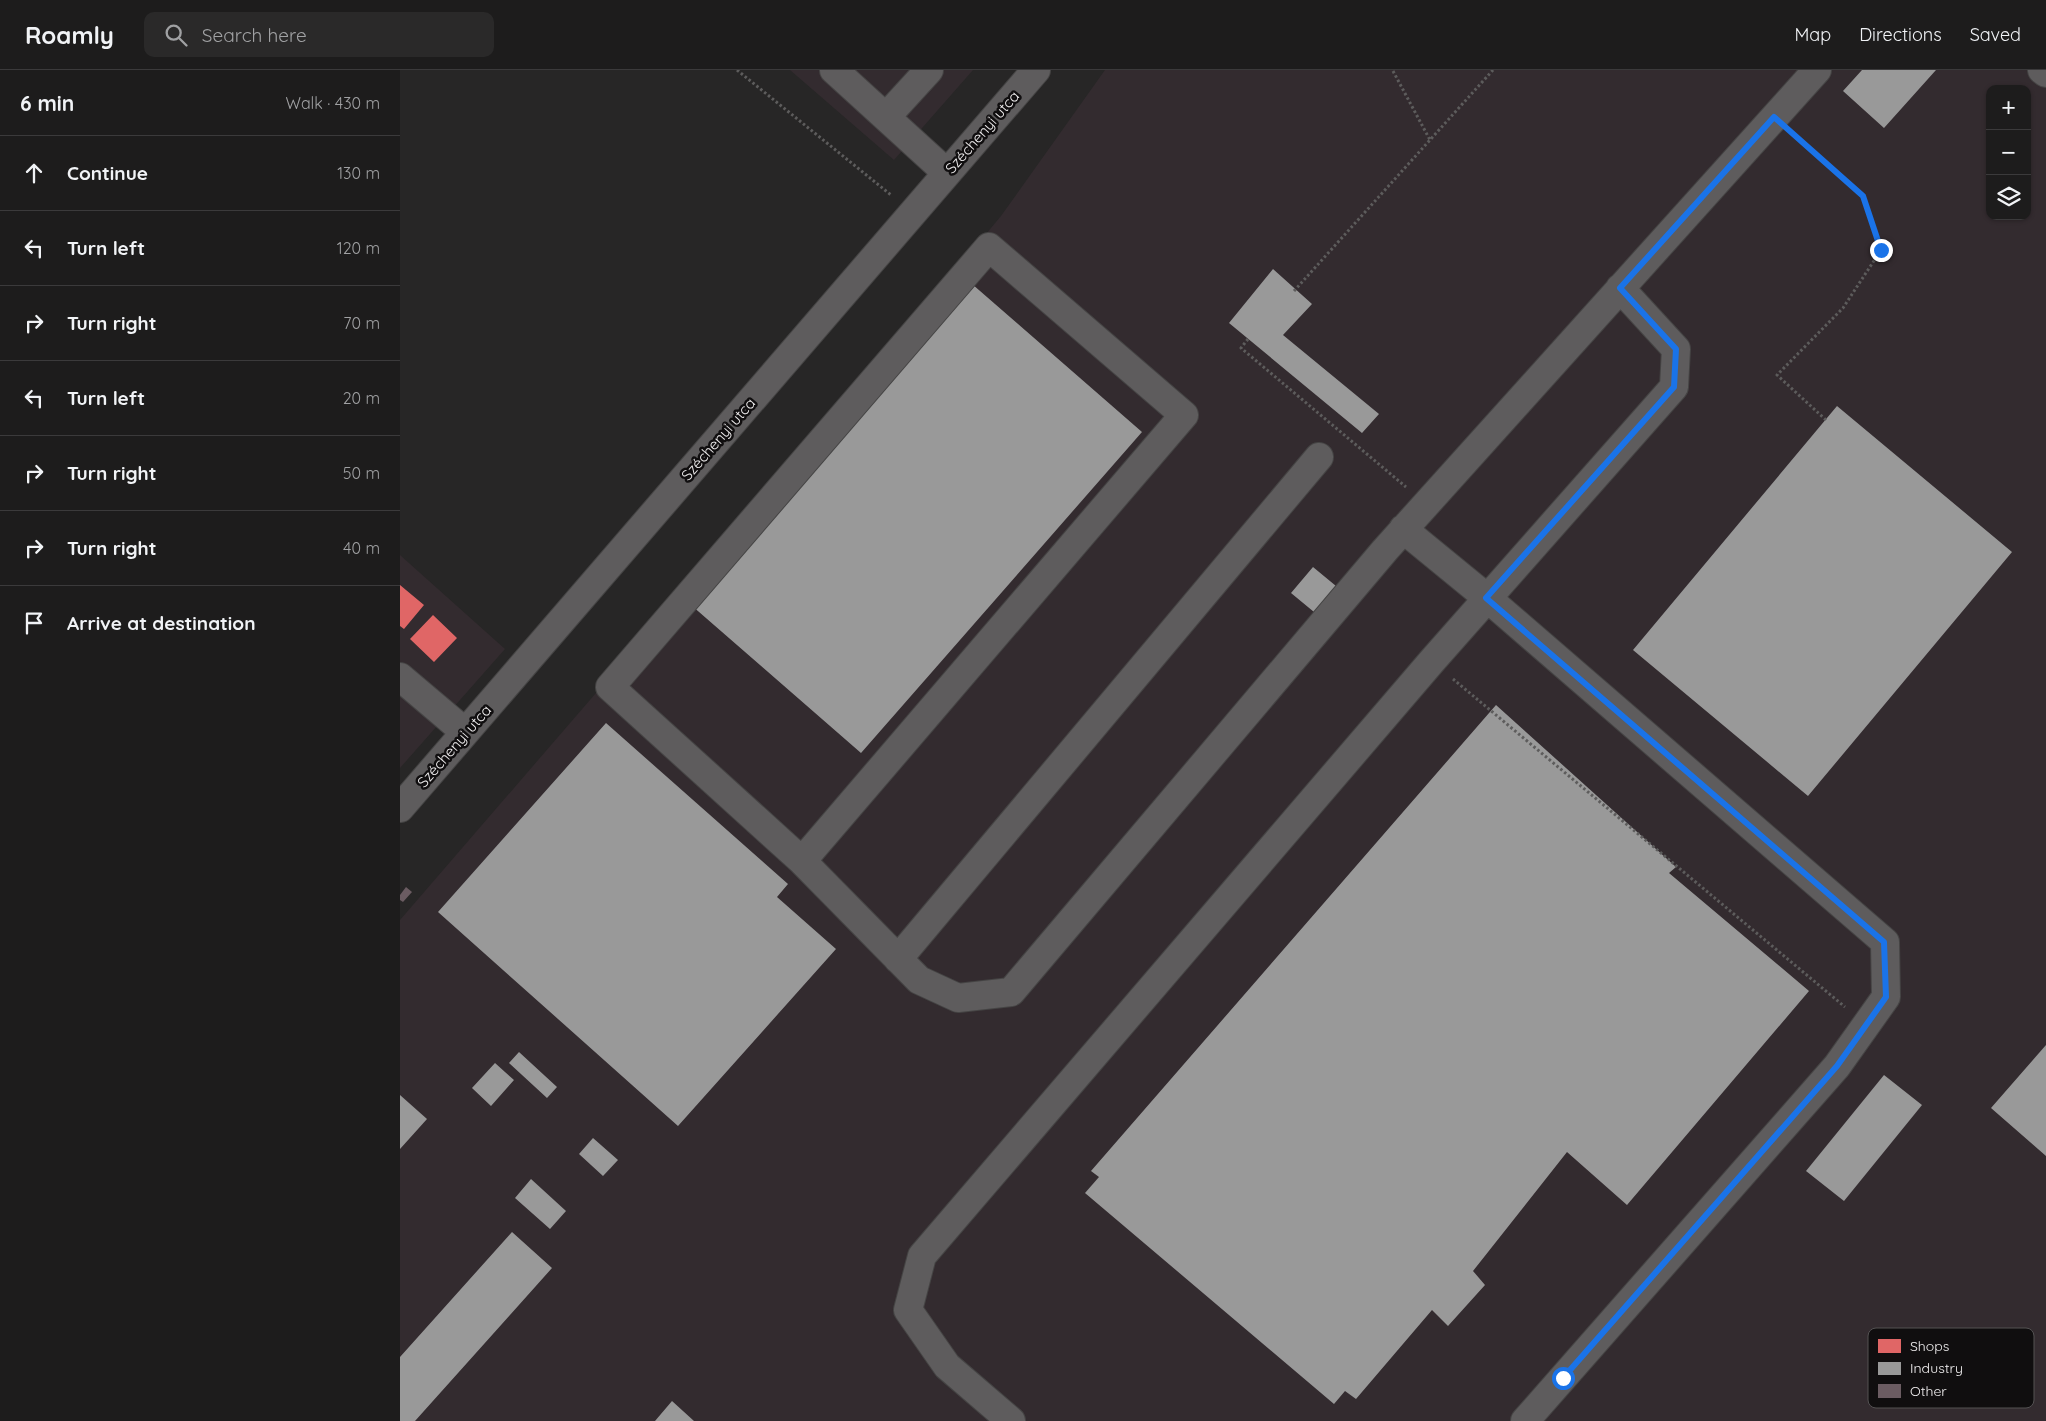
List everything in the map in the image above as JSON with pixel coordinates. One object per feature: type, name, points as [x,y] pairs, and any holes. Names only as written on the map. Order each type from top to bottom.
[{"type":"street","points":[[834,70],[947,173]]},
{"type":"street","points":[[886,117],[929,70]]},
{"type":"street","name":"Széchenyi utca","points":[[400,808],[1036,70]]},
{"type":"street","points":[[802,861],[1184,415],[989,247],[610,687],[802,861],[919,980],[958,998],[1011,992],[1403,529],[1817,70]]},
{"type":"street","points":[[2042,70],[2046,73]]},
{"type":"street","points":[[1011,1421],[947,1366],[908,1310],[922,1256],[1486,598],[1674,387],[1676,349],[1620,288]]},
{"type":"street","points":[[898,959],[1319,457]]},
{"type":"street","points":[[1403,529],[1486,598],[1884,942],[1886,997],[1837,1066],[1525,1421]]},
{"type":"street","points":[[400,677],[466,732]]},
{"type":"path","points":[[737,70],[913,213]]},
{"type":"path","points":[[1294,291],[1493,70]]},
{"type":"path","points":[[1393,71],[1430,140]]},
{"type":"path","points":[[1774,117],[1863,196],[1881,250],[1843,308],[1777,375],[1826,420]]},
{"type":"path","points":[[1248,340],[1241,348],[1426,504]]},
{"type":"path","points":[[1432,661],[1866,1025]]},
{"type":"shaded area","points":[[790,70],[973,70],[894,160]]},
{"type":"shaded area","points":[[1105,70],[2046,70],[2046,1421],[400,1421],[400,920],[817,437],[1001,216]]},
{"type":"shaded area","points":[[400,555],[505,649],[400,768]]},
{"type":"building: Shops","points":[[400,585],[424,605],[404,629],[400,626]]},
{"type":"building: Shops","points":[[433,615],[457,638],[434,662],[410,639]]},
{"type":"building: Industry","points":[[1862,70],[1936,70],[1884,128],[1843,91]]},
{"type":"building: Industry","points":[[1273,269],[1312,304],[1283,335],[1379,414],[1362,433],[1229,323]]},
{"type":"building: Industry","points":[[972,284],[1142,432],[861,753],[691,605]]},
{"type":"building: Industry","points":[[1837,406],[2012,552],[1808,796],[1633,650]]},
{"type":"building: Industry","points":[[1313,567],[1336,586],[1314,612],[1291,593]]},
{"type":"building: Industry","points":[[1496,705],[1676,867],[1669,873],[1809,991],[1627,1205],[1567,1152],[1473,1271],[1485,1285],[1448,1326],[1432,1310],[1356,1399],[1345,1391],[1334,1404],[1085,1193],[1099,1177],[1091,1171]]},
{"type":"building: Industry","points":[[606,723],[788,884],[777,897],[836,949],[678,1126],[438,912]]},
{"type":"building: Industry","points":[[2046,1045],[2046,1156],[1991,1108]]},
{"type":"building: Industry","points":[[519,1052],[557,1087],[547,1098],[509,1063]]},
{"type":"building: Industry","points":[[495,1063],[514,1080],[491,1106],[472,1088]]},
{"type":"building: Industry","points":[[1884,1075],[1922,1105],[1844,1201],[1806,1171]]},
{"type":"building: Industry","points":[[400,1095],[427,1119],[400,1149]]},
{"type":"building: Industry","points":[[593,1138],[618,1160],[603,1176],[579,1154]]},
{"type":"building: Industry","points":[[531,1179],[566,1211],[550,1229],[515,1198]]},
{"type":"building: Industry","points":[[512,1232],[552,1268],[415,1421],[400,1421],[400,1357]]},
{"type":"building: Industry","points":[[672,1401],[694,1421],[655,1421]]},
{"type":"building: Other","points":[[406,887],[412,892],[403,902],[400,900],[400,895]]},
{"type":"route","points":[[1563,1378],[1837,1066],[1886,997],[1884,942],[1486,598],[1674,387],[1676,349],[1620,288],[1774,117],[1863,196],[1881,250]]}]
